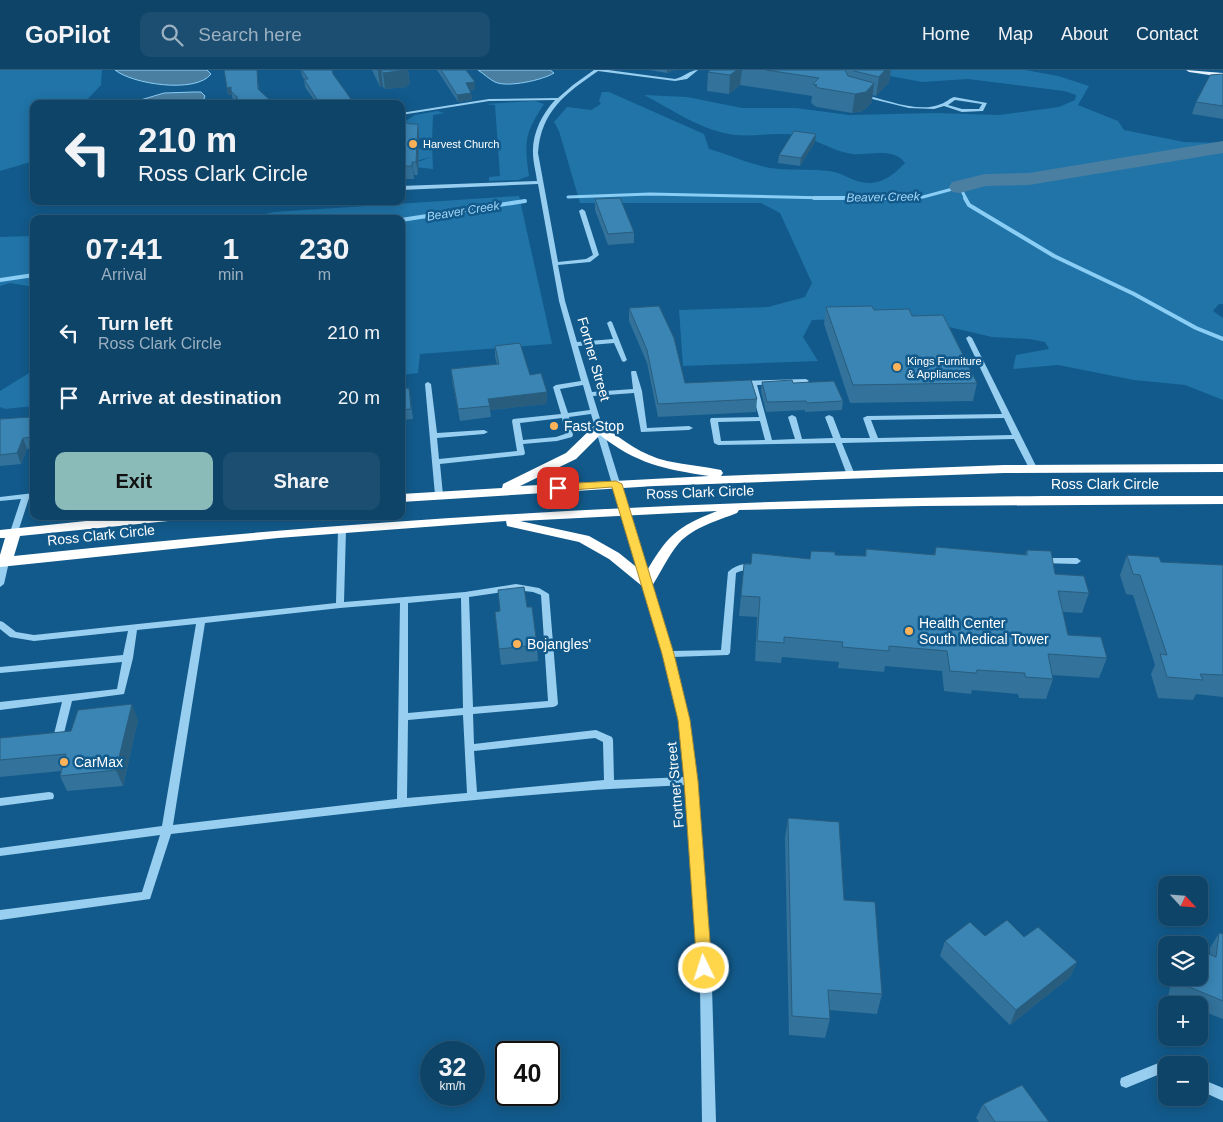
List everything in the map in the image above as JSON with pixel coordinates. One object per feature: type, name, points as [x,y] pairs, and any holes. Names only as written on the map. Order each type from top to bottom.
[{"type":"highway","points":[[500,491],[570,456],[599,428],[624,447],[656,462],[746,478]]},
{"type":"highway","name":"Ross Clark Circle","points":[[405,498],[616,484],[746,478],[1033,468],[1223,468]]},
{"type":"highway","name":"Ross Clark Circle","points":[[3,562],[342,530],[625,511],[742,506],[1069,500],[1223,500]]},
{"type":"highway","points":[[492,519],[584,539],[614,556],[647,583],[674,540],[683,532],[742,506]]},
{"type":"highway","name":"Ross Clark Circle","points":[[7,533],[104,520]]},
{"type":"highway","points":[[3,562],[7,533]]},
{"type":"main road","points":[[1189,70],[1223,75]]},
{"type":"street","points":[[595,70],[675,80],[685,78],[696,70]]},
{"type":"street","name":"Fortner Street","points":[[595,70],[558,100],[543,119],[537,134],[535,153],[555,264],[574,344],[668,654],[684,720],[691,781],[706,987],[709,1122]]},
{"type":"street","points":[[856,94],[908,107],[928,108],[944,104],[954,98],[984,103],[981,110],[971,112],[958,110],[944,104]]},
{"type":"street","points":[[405,113],[489,100],[558,100]]},
{"type":"street","points":[[405,119],[414,112]]},
{"type":"street","points":[[405,188],[540,182]]},
{"type":"street","points":[[555,264],[588,261],[596,255],[582,211]]},
{"type":"street","points":[[610,324],[624,360]]},
{"type":"street","points":[[969,338],[1033,468]]},
{"type":"street","points":[[574,344],[616,341]]},
{"type":"street","points":[[634,372],[644,430],[689,428]]},
{"type":"street","points":[[736,383],[806,382]]},
{"type":"street","points":[[520,442],[557,439],[569,435],[556,387],[585,383]]},
{"type":"street","points":[[753,383],[769,442]]},
{"type":"street","points":[[428,384],[439,495]]},
{"type":"street","points":[[588,394],[638,391]]},
{"type":"street","points":[[436,462],[521,454],[516,421],[594,412]]},
{"type":"street","points":[[875,440],[867,418],[1007,416]]},
{"type":"street","points":[[792,417],[798,442]]},
{"type":"street","points":[[830,417],[837,441],[851,475]]},
{"type":"street","points":[[763,419],[714,420],[718,443],[1017,437]]},
{"type":"street","points":[[433,436],[484,432]]},
{"type":"street","points":[[0,499],[30,496]]},
{"type":"street","points":[[7,533],[30,496]]},
{"type":"street","points":[[340,605],[342,530]]},
{"type":"street","points":[[1029,562],[1077,561]]},
{"type":"street","points":[[0,584],[3,562]]},
{"type":"street","points":[[668,654],[725,653],[732,572],[740,567],[759,567]]},
{"type":"street","points":[[0,624],[13,635],[34,638],[340,605],[465,595],[515,588],[535,588],[545,594],[552,704],[403,717]]},
{"type":"street","points":[[465,595],[472,796]]},
{"type":"street","points":[[402,803],[404,600]]},
{"type":"street","points":[[0,914],[146,896],[168,830],[201,620]]},
{"type":"street","points":[[0,706],[121,692],[133,627]]},
{"type":"street","points":[[0,670],[128,658]]},
{"type":"street","points":[[39,740],[58,737],[68,698]]},
{"type":"street","points":[[469,748],[596,734],[608,740],[609,784]]},
{"type":"street","points":[[0,852],[168,830],[402,803],[609,784],[691,781]]},
{"type":"street","points":[[0,802],[49,796]]},
{"type":"street","points":[[1126,1082],[1158,1070]]},
{"type":"street","points":[[1208,1088],[1223,1095]]},
{"type":"shaded area","points":[[0,70],[102,70],[101,85],[87,100],[30,100],[30,162],[0,171]]},
{"type":"shaded area","points":[[115,70],[207,70],[211,74],[203,80],[192,84],[164,85],[135,79]]},
{"type":"shaded area","points":[[478,70],[550,70],[554,73],[534,81],[501,84]]},
{"type":"shaded area","points":[[879,70],[1025,70],[1058,76],[1089,86],[1078,105],[1118,121],[1124,130],[1184,142],[1223,143],[1223,304],[1219,304],[1213,311],[1223,318],[1223,400],[1185,385],[1134,380],[1058,365],[1013,369],[1016,355],[1049,349],[1045,342],[992,337],[945,326],[870,318],[812,320],[803,337],[818,361],[683,366],[679,310],[768,307],[805,297],[812,283],[780,213],[761,203],[580,203],[559,131],[554,122],[567,107],[591,110],[601,104],[599,101],[602,92],[609,92],[704,134],[709,149],[770,168],[829,171],[864,183],[870,183],[889,177],[905,163],[900,158],[886,153],[847,153],[796,135],[735,135],[723,133],[699,125],[644,95],[687,97],[742,108],[796,108],[849,115],[935,113],[999,115],[1059,107],[1075,100],[1076,95],[1064,91],[968,79],[922,82],[879,74]]},
{"type":"shaded area","points":[[201,92],[205,96],[202,100],[140,100],[164,93]]},
{"type":"shaded area","points":[[535,101],[544,104],[533,123],[528,138],[529,176],[518,180],[489,181],[489,177],[500,176],[495,105],[485,104]]},
{"type":"shaded area","points":[[437,111],[444,113],[433,115],[432,141],[424,141],[405,127],[405,121],[415,115]]},
{"type":"shaded area","points":[[424,146],[432,146],[433,169],[415,167],[418,162],[431,157],[412,162],[418,149],[422,149]]},
{"type":"shaded area","points":[[519,196],[552,344],[420,354],[418,373],[405,375],[405,215],[262,215],[274,212],[405,205],[405,203]]},
{"type":"shaded area","points":[[30,236],[30,286],[10,283],[0,286],[0,237]]},
{"type":"shaded area","points":[[30,372],[30,406],[5,409],[0,407],[0,391]]},
{"type":"building","points":[[224,70],[257,70],[258,89],[270,100],[238,100],[231,91],[231,87],[227,88]]},
{"type":"building","points":[[302,70],[332,70],[351,99],[317,100],[304,79],[308,79]]},
{"type":"building","points":[[381,70],[405,70],[383,73]]},
{"type":"building","points":[[441,70],[466,70],[475,82],[466,83],[471,93],[457,95]]},
{"type":"building","points":[[710,70],[737,70],[730,75],[708,72]]},
{"type":"building","points":[[766,70],[845,70],[848,76],[874,83],[866,92],[855,94],[819,88],[813,84],[819,78]]},
{"type":"building","points":[[854,70],[885,70],[879,77]]},
{"type":"building","points":[[1223,74],[1223,106],[1196,102],[1210,75]]},
{"type":"building","points":[[405,122],[418,124],[416,162],[412,162],[412,166],[405,166]]},
{"type":"building","points":[[794,131],[816,134],[801,158],[779,155]]},
{"type":"building","points":[[620,198],[634,232],[608,234],[595,199]]},
{"type":"building","points":[[659,306],[674,338],[685,383],[751,380],[757,399],[658,404],[647,350],[629,308]]},
{"type":"building","name":"Kings Furniture & Appliances","points":[[872,306],[874,310],[909,309],[912,316],[943,315],[977,383],[853,385],[826,307]]},
{"type":"building","points":[[520,343],[530,375],[541,373],[547,392],[488,399],[490,406],[458,409],[451,369],[499,364],[495,346]]},
{"type":"building","points":[[792,380],[793,383],[834,381],[843,401],[807,403],[806,401],[767,402],[762,382]]},
{"type":"building","points":[[405,388],[409,388],[411,409],[405,410]]},
{"type":"building","points":[[30,417],[30,437],[23,438],[17,453],[0,455],[0,419]]},
{"type":"building","name":"Health Center South Medical Tower","points":[[936,547],[1027,555],[1027,550],[1051,551],[1055,574],[1084,576],[1089,593],[1058,591],[1068,635],[1101,637],[1107,658],[1048,654],[1053,679],[1025,677],[1025,673],[977,670],[976,673],[950,671],[947,651],[889,646],[889,651],[842,647],[843,642],[784,637],[784,643],[757,641],[760,597],[741,596],[744,564],[751,564],[752,553],[810,559],[811,551],[835,552],[835,555],[866,556],[866,549],[935,555]]},
{"type":"building","points":[[1127,555],[1159,557],[1161,562],[1223,565],[1223,675],[1200,674],[1203,680],[1167,677],[1160,654],[1167,655],[1140,575],[1133,574]]},
{"type":"building","name":"Bojangles'","points":[[524,587],[527,607],[532,607],[537,645],[499,649],[495,612],[500,611],[498,590]]},
{"type":"building","points":[[132,704],[116,770],[60,776],[66,754],[0,760],[0,738],[71,731],[78,710]]},
{"type":"building","points":[[788,818],[839,822],[844,900],[875,902],[882,994],[828,990],[830,1019],[792,1016]]},
{"type":"building","points":[[1007,920],[1024,937],[1038,927],[1077,962],[1016,1010],[945,941],[970,922],[985,936]]},
{"type":"building","points":[[1219,933],[1223,934],[1223,1001],[1187,986],[1208,986],[1208,954],[1216,957]]},
{"type":"building","points":[[1022,1085],[1049,1122],[995,1122],[983,1104]]},
{"type":"waterway","name":"Beaver Creek","points":[[960,187],[985,180],[1029,179],[1223,147]]},
{"type":"waterway","name":"Beaver Creek","points":[[906,198],[923,197],[960,187],[966,199]]},
{"type":"waterway","name":"Beaver Creek","points":[[568,197],[650,194],[828,198]]},
{"type":"waterway","name":"Beaver Creek","points":[[814,198],[828,198]]},
{"type":"waterway","name":"Beaver Creek","points":[[828,198],[906,198]]},
{"type":"waterway","name":"Beaver Creek","points":[[828,198],[872,199]]},
{"type":"waterway","name":"Beaver Creek","points":[[888,199],[906,198]]},
{"type":"waterway","name":"Beaver Creek","points":[[906,198],[913,198]]},
{"type":"waterway","points":[[965,198],[969,205],[1054,256],[1134,294],[1196,328],[1223,339]]},
{"type":"waterway","name":"Beaver Creek","points":[[405,219],[525,201]]},
{"type":"waterway","name":"Beaver Creek","points":[[0,280],[30,276]]},
{"type":"place","name":"Harvest Church","points":[[413,144]]},
{"type":"place","name":"Kings Furniture & Appliances","points":[[897,367]]},
{"type":"place","name":"Fast Stop","points":[[554,426]]},
{"type":"place","name":"Health Center South Medical Tower","points":[[909,631]]},
{"type":"place","name":"Bojangles'","points":[[517,644]]},
{"type":"place","name":"CarMax","points":[[64,762]]},
{"type":"route","points":[[558,488],[616,484],[647,583],[668,654],[684,720],[691,781],[704,968]]}]
